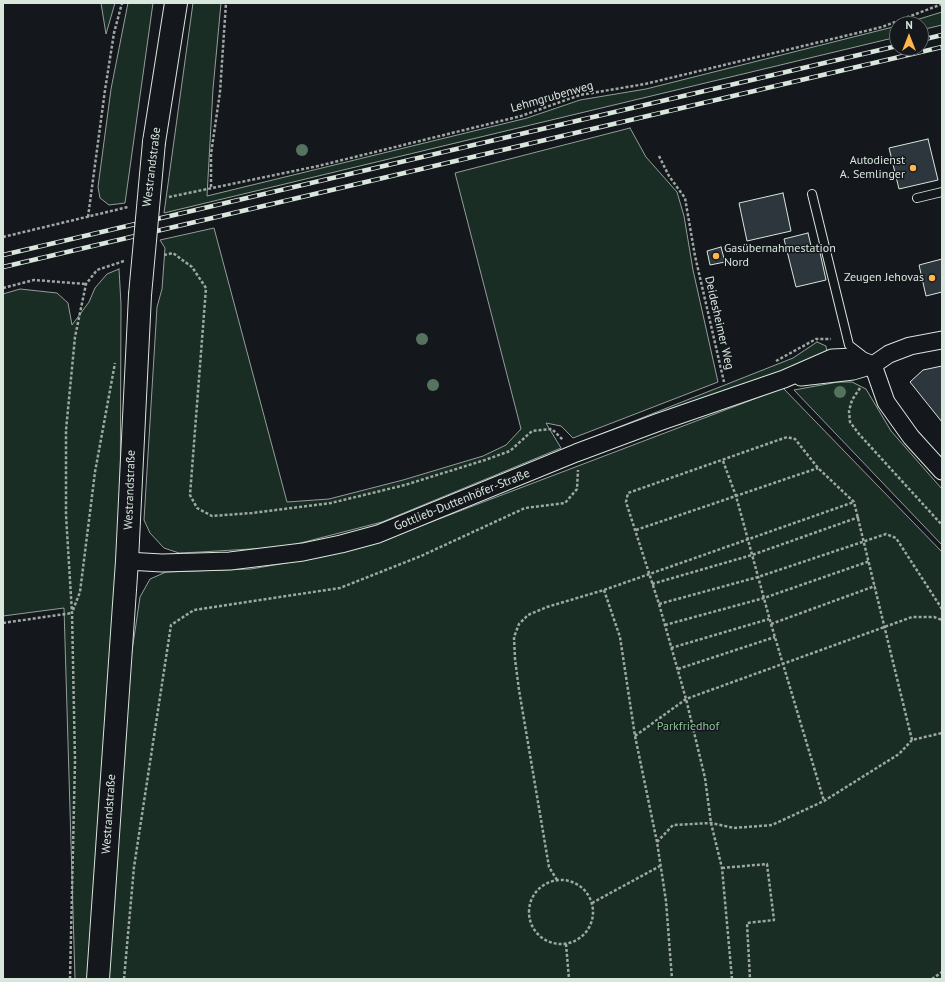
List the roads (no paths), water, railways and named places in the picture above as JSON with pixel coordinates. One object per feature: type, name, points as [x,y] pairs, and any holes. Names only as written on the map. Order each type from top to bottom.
[{"type":"main road","name":"Westrandstraße","points":[[98,979],[128,561],[140,295],[154,142],[176,3]]},
{"type":"street","points":[[942,340],[910,346],[889,354],[873,365],[886,402],[912,437],[942,471]]},
{"type":"street","name":"Gottlieb-Duttenhöfer-Straße","points":[[128,561],[162,563],[230,561],[303,552],[341,544],[378,534],[576,453],[658,422],[784,379],[832,358],[853,357],[873,365]]},
{"type":"lane","points":[[917,198],[942,192]]},
{"type":"lane","points":[[812,194],[849,345],[873,365]]},
{"type":"railway","points":[[929,38],[942,35]]},
{"type":"railway","points":[[3,267],[942,47]]},
{"type":"railway","points":[[3,255],[889,48]]},
{"type":"place","name":"Autodienst A. Semlinger","points":[[913,168]]},
{"type":"place","name":"Gasübernahmestation Nord","points":[[716,256]]},
{"type":"place","name":"Zeugen Jehovas","points":[[932,278]]},
{"type":"park label","name":"Parkfriedhof","points":[[688,727]]}]
